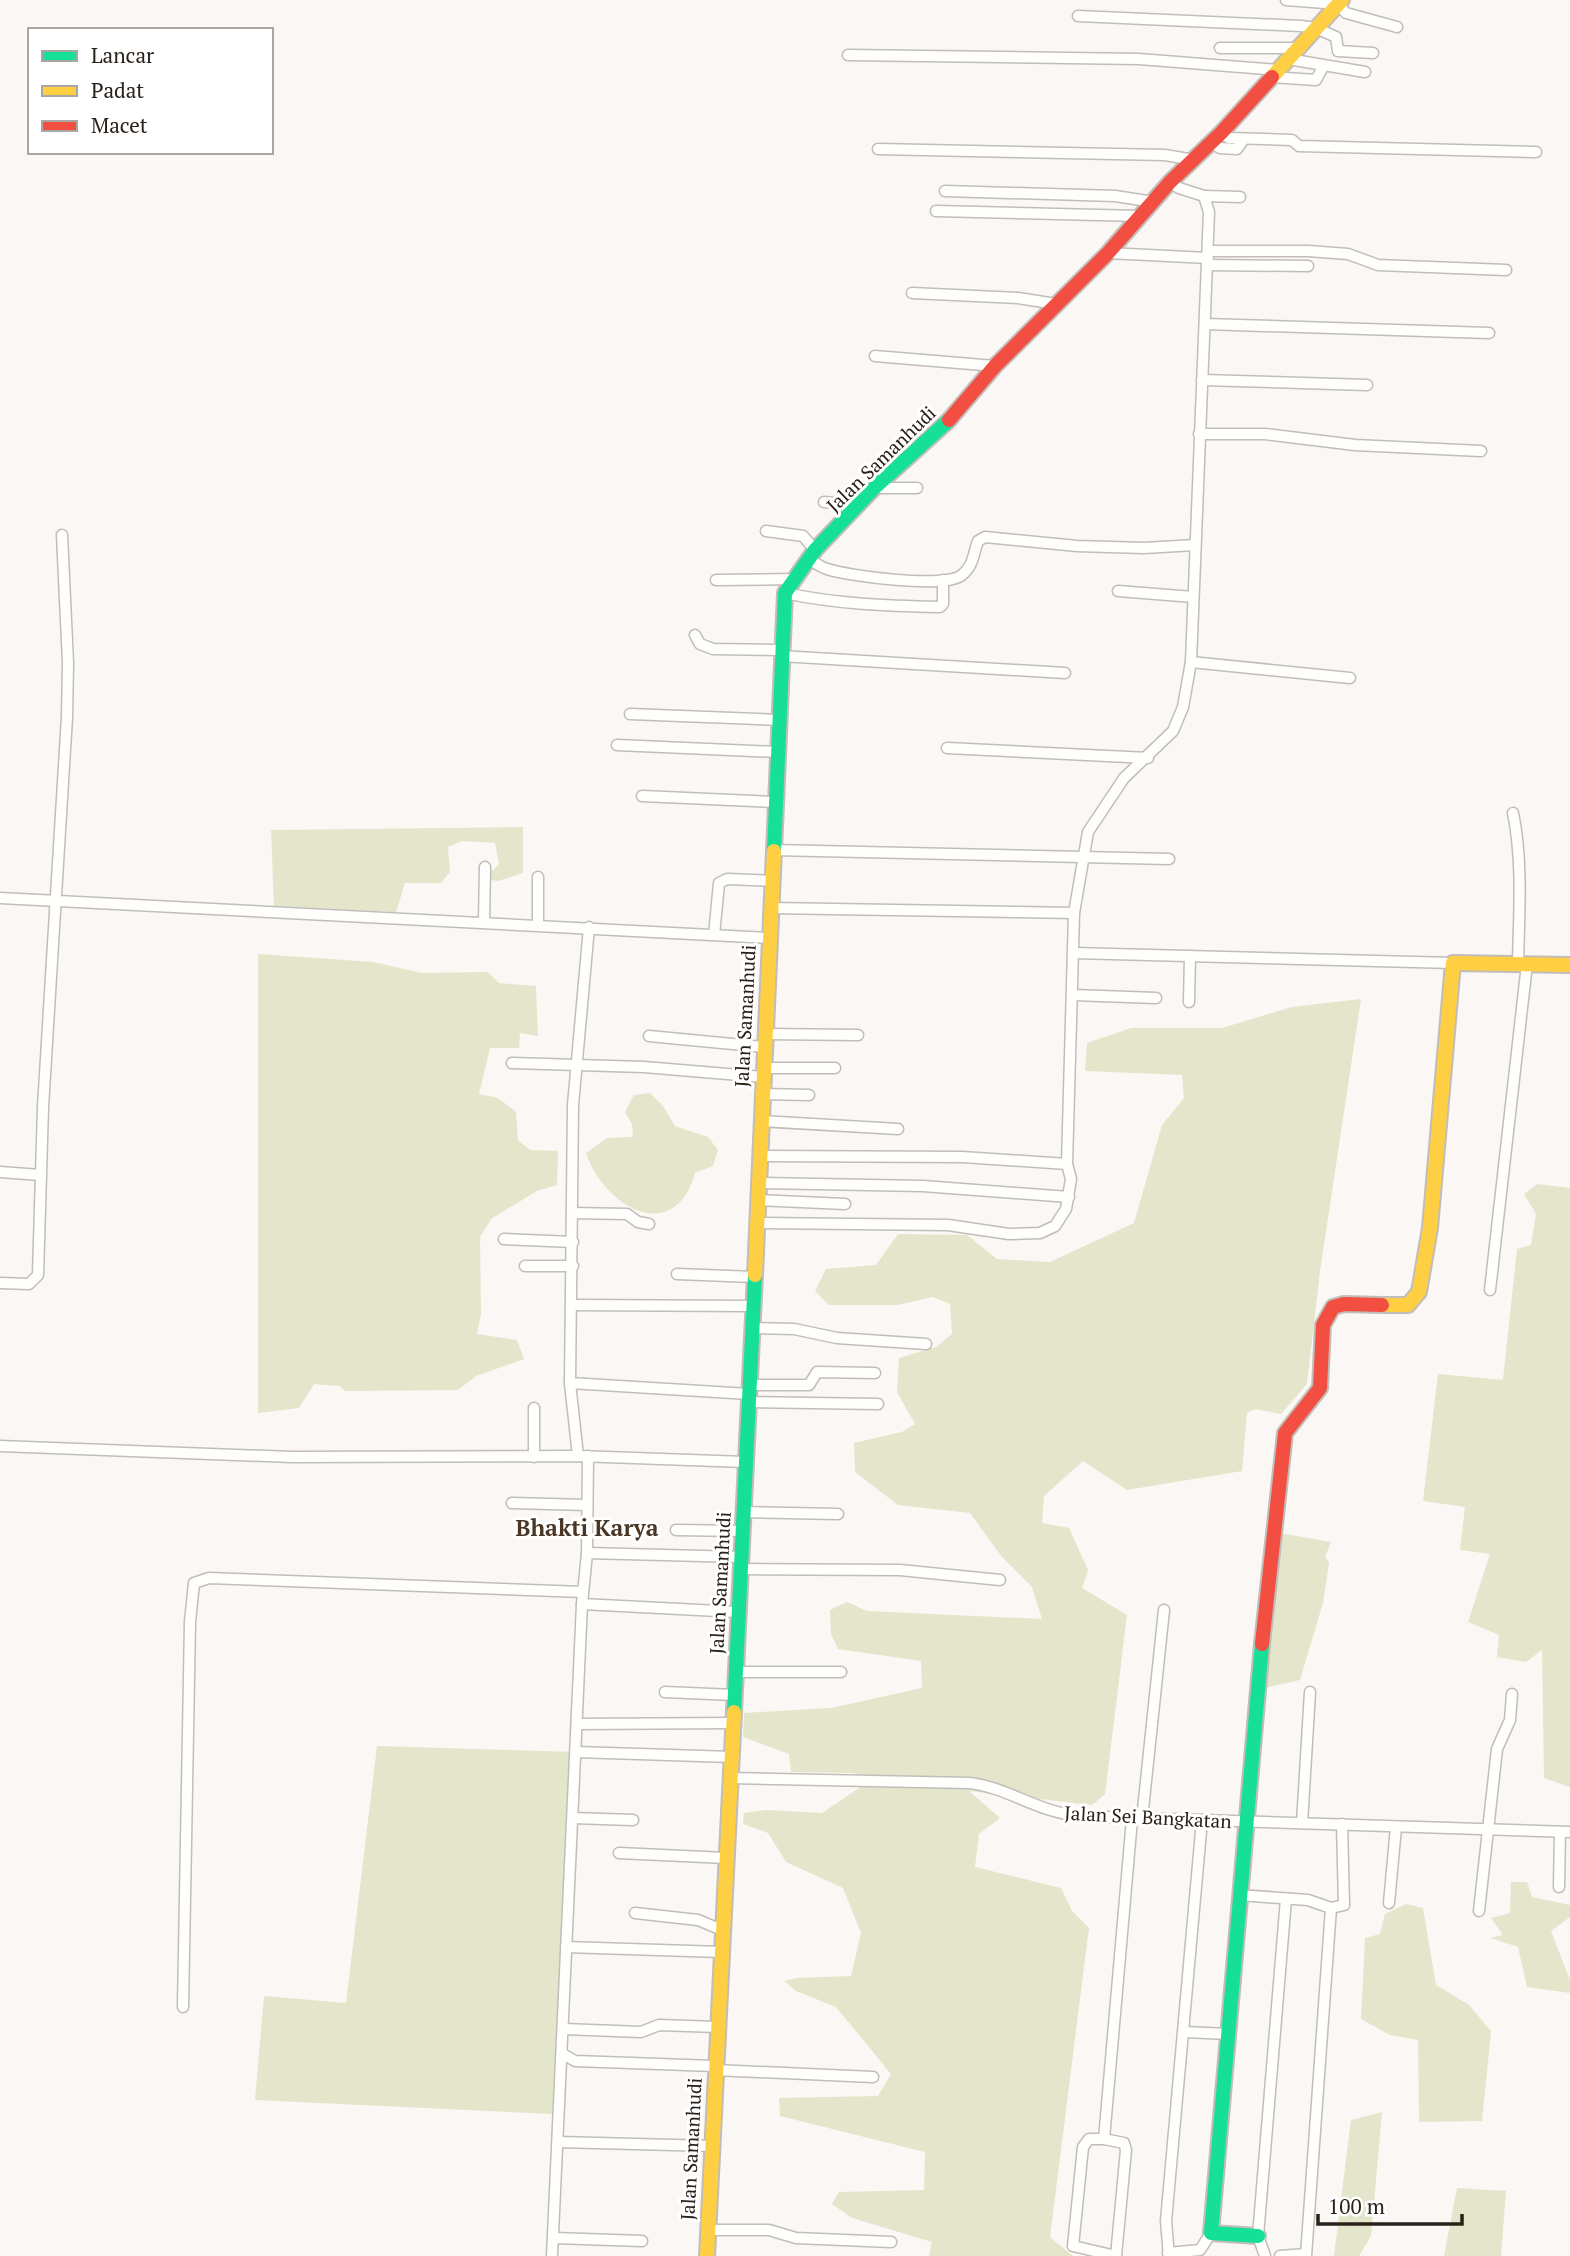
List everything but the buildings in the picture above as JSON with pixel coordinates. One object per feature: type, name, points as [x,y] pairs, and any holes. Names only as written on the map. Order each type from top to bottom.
[{"type":"street","points":[[1286,0],[1340,2],[1346,13],[1397,27]]},
{"type":"street","name":"Jalan Samanhudi","points":[[707,2256],[714,2068],[744,1512],[785,593],[812,554],[858,505],[957,413],[995,366],[1108,253],[1170,182],[1216,138],[1340,2]]},
{"type":"street","points":[[1078,16],[1251,21],[1316,28],[1336,38],[1338,51],[1373,52]]},
{"type":"street","points":[[1220,48],[1284,63],[1311,81],[1320,77],[1324,67]]},
{"type":"street","points":[[848,55],[1139,59],[1155,63],[1284,63],[1365,72]]},
{"type":"street","points":[[1216,138],[1292,141],[1298,146],[1536,152]]},
{"type":"street","points":[[878,149],[1165,155],[1194,160]]},
{"type":"street","points":[[1170,182],[1179,188],[1204,196],[1240,197]]},
{"type":"street","points":[[945,191],[1115,196],[1154,202]]},
{"type":"street","points":[[755,1223],[948,1225],[1009,1234],[1040,1233],[1055,1226],[1062,1217],[1069,1197],[1071,1179],[1068,1164],[1074,913],[1088,832],[1102,807],[1124,778],[1148,758],[1172,731],[1182,707],[1191,662],[1208,258],[1208,204],[1204,196]]},
{"type":"street","points":[[936,211],[1140,216]]},
{"type":"street","points":[[1208,258],[1308,251],[1348,254],[1378,265],[1506,270]]},
{"type":"street","points":[[1108,253],[1308,266]]},
{"type":"street","points":[[912,293],[1018,298],[1056,304]]},
{"type":"street","points":[[1205,324],[1489,333]]},
{"type":"street","points":[[875,356],[995,366]]},
{"type":"street","points":[[1202,380],[1367,385]]},
{"type":"street","points":[[1199,434],[1265,434],[1355,445],[1481,451]]},
{"type":"street","points":[[874,488],[917,488]]},
{"type":"street","points":[[824,502],[858,505]]},
{"type":"street","points":[[766,531],[803,536],[812,554],[825,569],[914,582],[943,580],[963,575],[975,557],[978,541],[985,537],[1104,547],[1195,545]]},
{"type":"street","points":[[0,1283],[29,1284],[38,1275],[40,1175],[68,663],[62,535]]},
{"type":"street","points":[[716,580],[794,579]]},
{"type":"street","points":[[785,593],[817,600],[884,606],[940,607],[943,604],[943,580]]},
{"type":"street","points":[[1118,591],[1193,597]]},
{"type":"street","points":[[695,635],[700,645],[713,649],[1065,673]]},
{"type":"street","points":[[1191,662],[1350,678]]},
{"type":"street","points":[[630,714],[780,720]]},
{"type":"street","points":[[617,744],[778,752]]},
{"type":"street","points":[[947,748],[1148,758]]},
{"type":"street","points":[[642,796],[775,802]]},
{"type":"street","points":[[1490,1290],[1523,964],[1517,835],[1513,813]]},
{"type":"street","points":[[773,850],[1169,859]]},
{"type":"street","points":[[484,921],[485,867]]},
{"type":"street","points":[[538,877],[538,924]]},
{"type":"street","points":[[714,935],[719,883],[727,879],[773,881]]},
{"type":"street","points":[[0,898],[484,921],[768,938]]},
{"type":"street","points":[[771,908],[1074,913]]},
{"type":"street","points":[[552,2256],[582,1604],[587,1553],[583,1456],[570,1383],[576,1066],[589,927]]},
{"type":"street","points":[[1074,953],[1570,965]]},
{"type":"street","points":[[1189,1002],[1191,956]]},
{"type":"street","points":[[1202,1820],[1166,2221],[1168,2254],[1200,2250],[1211,2233],[1245,1821],[1285,1433],[1288,1423],[1315,1397],[1320,1388],[1323,1325],[1334,1307],[1344,1304],[1408,1305],[1419,1292],[1430,1228],[1454,962]]},
{"type":"street","points":[[1073,995],[1156,998]]},
{"type":"street","points":[[649,1036],[764,1041],[858,1035]]},
{"type":"street","points":[[512,1063],[763,1073],[835,1068]]},
{"type":"street","points":[[761,1094],[809,1095]]},
{"type":"street","points":[[760,1121],[898,1129]]},
{"type":"street","points":[[759,1156],[962,1157],[1068,1164]]},
{"type":"street","points":[[0,1172],[40,1175]]},
{"type":"street","points":[[757,1183],[923,1186],[1069,1197]]},
{"type":"street","points":[[757,1200],[845,1204]]},
{"type":"street","points":[[572,1213],[627,1214],[638,1222],[649,1224]]},
{"type":"street","points":[[504,1240],[573,1242]]},
{"type":"street","points":[[525,1266],[573,1266]]},
{"type":"street","points":[[677,1274],[754,1277]]},
{"type":"street","points":[[572,1305],[752,1306]]},
{"type":"street","points":[[752,1328],[794,1329],[837,1338],[926,1344]]},
{"type":"street","points":[[749,1393],[809,1384],[817,1372],[875,1373]]},
{"type":"street","points":[[570,1383],[749,1393],[878,1404]]},
{"type":"street","points":[[534,1408],[534,1457]]},
{"type":"street","points":[[0,1446],[292,1457],[583,1456],[745,1462]]},
{"type":"street","points":[[512,1503],[587,1505]]},
{"type":"street","points":[[744,1512],[838,1514]]},
{"type":"street","points":[[676,1530],[743,1531]]},
{"type":"street","points":[[587,1553],[900,1570],[1000,1580]]},
{"type":"street","points":[[183,2007],[190,1635],[194,1583],[209,1578],[583,1592]]},
{"type":"street","points":[[582,1604],[738,1612]]},
{"type":"street","points":[[1104,2139],[1137,1819],[1164,1609]]},
{"type":"street","points":[[735,1672],[841,1672]]},
{"type":"street","points":[[665,1692],[734,1695]]},
{"type":"street","points":[[1302,1823],[1310,1692]]},
{"type":"street","points":[[1479,1911],[1497,1749],[1510,1720],[1513,1694]]},
{"type":"street","points":[[577,1724],[733,1723]]},
{"type":"street","points":[[576,1752],[732,1757]]},
{"type":"street","name":"Jalan Sei Bangkatan","points":[[731,1778],[970,1783],[993,1788],[1048,1811],[1137,1819],[1565,1832]]},
{"type":"street","points":[[573,1818],[633,1820]]},
{"type":"street","points":[[1239,1895],[1308,1900],[1331,1908],[1344,1905],[1342,1824]]},
{"type":"street","points":[[1389,1903],[1396,1827]]},
{"type":"street","points":[[1559,1887],[1565,1832]]},
{"type":"street","points":[[619,1853],[726,1858]]},
{"type":"street","points":[[1265,2256],[1258,2236],[1286,1899]]},
{"type":"street","points":[[1280,2256],[1306,2255],[1331,1908]]},
{"type":"street","points":[[635,1913],[698,1920],[722,1930]]},
{"type":"street","points":[[566,1947],[721,1952]]},
{"type":"street","points":[[564,2029],[641,2032],[659,2025],[717,2027]]},
{"type":"street","points":[[1184,2032],[1229,2034]]},
{"type":"street","points":[[563,2054],[575,2062],[873,2077]]},
{"type":"street","points":[[1089,2139],[1124,2143],[1126,2150],[1116,2256],[1073,2246],[1083,2147],[1089,2139]]},
{"type":"street","points":[[558,2142],[712,2147]]},
{"type":"street","points":[[707,2230],[769,2230],[796,2238],[891,2242]]},
{"type":"street","points":[[1211,2233],[1258,2236]]},
{"type":"street","points":[[554,2238],[642,2241]]},
{"type":"green space","points":[[523,827],[523,873],[498,881],[491,880],[490,873],[499,864],[495,843],[462,841],[448,847],[450,872],[441,883],[405,883],[396,912],[274,906],[271,830]]},
{"type":"green space","points":[[258,954],[373,962],[422,973],[488,972],[499,983],[536,986],[538,1036],[520,1033],[519,1048],[490,1048],[479,1094],[498,1098],[516,1112],[518,1140],[530,1150],[558,1151],[557,1185],[537,1191],[492,1218],[480,1237],[481,1314],[477,1334],[517,1340],[524,1359],[476,1376],[458,1390],[345,1391],[340,1386],[314,1384],[299,1408],[258,1413]]},
{"type":"green space","points":[[1361,999],[1320,1271],[1307,1384],[1281,1414],[1255,1409],[1247,1413],[1242,1471],[1127,1490],[1083,1461],[1044,1496],[1042,1523],[1069,1528],[1088,1570],[1082,1588],[1127,1615],[1105,1794],[1092,1805],[969,1791],[1000,1818],[979,1834],[975,1867],[1061,1888],[1072,1911],[1089,1928],[1050,2237],[1073,2256],[929,2256],[932,2242],[852,2218],[832,2204],[839,2192],[924,2190],[925,2152],[780,2116],[779,2098],[878,2096],[891,2074],[836,2007],[796,1991],[784,1981],[851,1976],[861,1933],[843,1888],[786,1862],[768,1833],[743,1824],[744,1813],[765,1810],[822,1813],[859,1788],[855,1773],[791,1772],[789,1754],[743,1737],[744,1713],[831,1708],[922,1688],[921,1661],[838,1649],[831,1634],[830,1610],[847,1602],[867,1611],[1042,1619],[1032,1587],[1002,1557],[970,1513],[898,1505],[855,1472],[854,1443],[902,1432],[915,1424],[897,1392],[899,1358],[936,1347],[952,1334],[950,1304],[933,1297],[897,1305],[829,1305],[815,1291],[826,1269],[876,1265],[898,1234],[967,1235],[997,1259],[1050,1262],[1134,1223],[1162,1125],[1184,1098],[1182,1075],[1085,1071],[1087,1043],[1131,1028],[1222,1028],[1292,1007]]},
{"type":"green space","points":[[650,1093],[663,1106],[675,1126],[708,1137],[718,1150],[713,1166],[695,1173],[685,1196],[672,1209],[656,1213],[639,1211],[623,1203],[595,1172],[586,1153],[607,1138],[633,1137],[632,1124],[625,1112],[634,1095]]},
{"type":"green space","points":[[1537,1184],[1570,1188],[1570,1787],[1544,1778],[1542,1650],[1526,1662],[1497,1657],[1499,1635],[1468,1622],[1490,1554],[1460,1550],[1465,1507],[1423,1501],[1438,1374],[1503,1380],[1517,1249],[1531,1245],[1536,1214],[1524,1194]]},
{"type":"green space","points":[[1274,1532],[1331,1542],[1325,1557],[1329,1563],[1323,1603],[1300,1680],[1256,1690]]},
{"type":"green space","points":[[377,1746],[576,1752],[553,2114],[255,2100],[264,1996],[346,2003]]},
{"type":"green space","points":[[1511,1882],[1527,1882],[1532,1897],[1570,1905],[1570,1917],[1551,1931],[1570,1980],[1570,1993],[1527,1987],[1518,1947],[1490,1938],[1503,1935],[1491,1918],[1510,1913]]},
{"type":"green space","points":[[1406,1904],[1423,1908],[1436,1985],[1469,2005],[1491,2031],[1482,2121],[1419,2122],[1418,2040],[1390,2035],[1361,2019],[1365,1938],[1380,1934],[1385,1914]]},
{"type":"green space","points":[[1382,2112],[1371,2236],[1359,2256],[1334,2256],[1351,2120]]},
{"type":"green space","points":[[1457,2188],[1506,2191],[1501,2256],[1444,2256]]},
{"type":"traffic: fast","points":[[774,851],[785,593],[815,550],[874,488],[949,420]]},
{"type":"traffic: fast","points":[[734,1712],[755,1275]]},
{"type":"traffic: fast","points":[[1258,2236],[1211,2233],[1262,1644]]},
{"type":"traffic: slow","points":[[1272,77],[1342,0]]},
{"type":"traffic: slow","points":[[755,1275],[774,851]]},
{"type":"traffic: slow","points":[[1382,1305],[1408,1305],[1419,1292],[1430,1228],[1453,963],[1570,965]]},
{"type":"traffic: slow","points":[[707,2256],[734,1712]]},
{"type":"traffic: jam","points":[[949,420],[995,366],[1108,253],[1170,182],[1221,133],[1272,77]]},
{"type":"traffic: jam","points":[[1262,1644],[1285,1433],[1320,1388],[1323,1325],[1333,1307],[1344,1304],[1382,1305]]},
{"type":"district","name":"Bhakti Karya","points":[[587,1528]]}]
